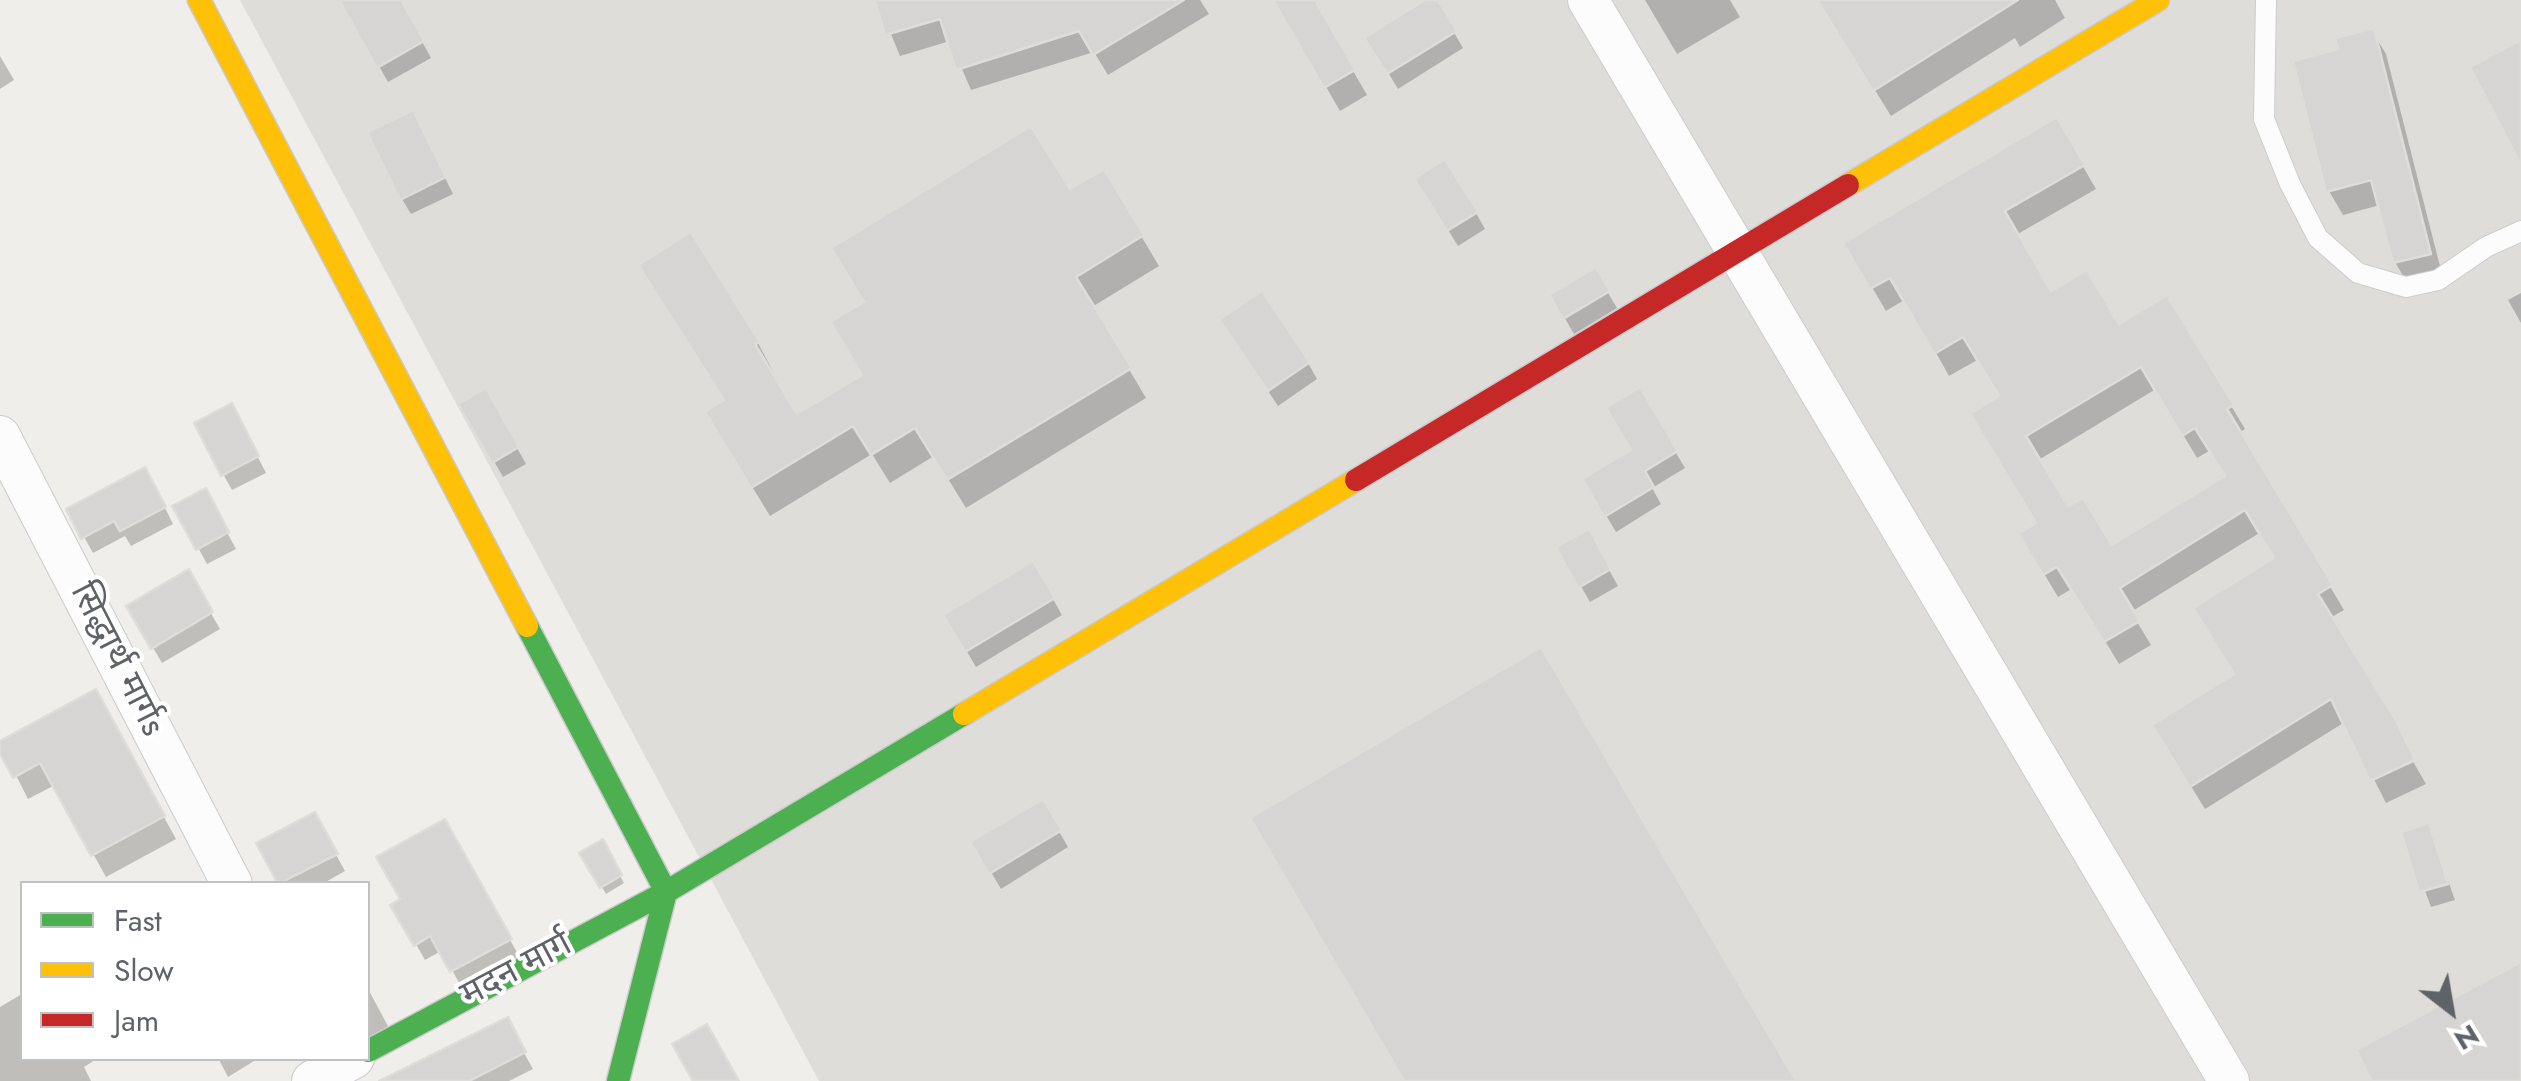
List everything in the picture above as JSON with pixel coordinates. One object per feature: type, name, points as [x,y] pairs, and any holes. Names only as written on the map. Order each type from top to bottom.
[{"type":"main road","name":"मदन मार्ग","points":[[370,1050],[666,892],[2158,0]]},
{"type":"main road","points":[[207,3],[666,892],[618,1081]]},
{"type":"street","points":[[1588,0],[2229,1081]]},
{"type":"street","name":"सिद्धार्थ मार्गs","points":[[0,436],[230,881]]},
{"type":"lane","points":[[2266,0],[2264,119],[2290,184],[2318,238],[2358,273],[2406,287],[2438,280],[2486,247],[2521,231]]},
{"type":"shaded area","points":[[240,0],[2521,0],[2521,1081],[819,1081]]},
{"type":"building","points":[[339,0],[401,0],[424,41],[377,68]]},
{"type":"building","points":[[875,0],[1184,0],[1093,55],[1079,31],[956,70],[940,19],[885,35]]},
{"type":"building","points":[[1273,0],[1315,0],[1355,70],[1324,88]]},
{"type":"building","points":[[1425,0],[1438,0],[1457,31],[1387,74],[1364,38]]},
{"type":"building","points":[[1817,0],[2018,0],[1873,91]]},
{"type":"building","points":[[2374,28],[2431,254],[2393,263],[2371,180],[2326,192],[2293,61],[2338,49],[2335,38]]},
{"type":"building","points":[[2521,40],[2521,165],[2470,67]]},
{"type":"building","points":[[413,110],[446,177],[400,200],[367,132]]},
{"type":"building","points":[[2057,117],[2085,165],[2005,211],[2051,291],[2087,270],[2119,324],[2167,295],[2234,405],[2227,409],[2333,585],[2318,594],[2397,722],[2415,760],[2370,781],[2331,699],[2190,787],[2152,725],[2234,674],[2193,608],[2274,558],[2245,510],[2120,588],[2140,621],[2104,642],[2057,567],[2043,575],[2018,534],[2036,523],[1970,414],[1999,396],[1963,337],[1934,354],[1890,278],[1870,289],[1843,243]],"holes":[[[2141,367],[2182,436],[2195,428],[2225,476],[2112,545],[2083,498],[2068,506],[2026,436]]]},
{"type":"building","points":[[1031,126],[1070,189],[1104,169],[1144,235],[1076,277],[1132,368],[947,480],[915,428],[871,455],[853,426],[751,488],[705,412],[724,400],[638,265],[691,232],[760,342],[755,344],[797,414],[862,375],[830,322],[864,302],[831,248]]},
{"type":"building","points":[[1445,159],[1478,212],[1447,231],[1414,179]]},
{"type":"building","points":[[1596,267],[1610,291],[1563,319],[1549,295]]},
{"type":"building","points":[[1262,291],[1310,362],[1268,391],[1219,320]]},
{"type":"building","points":[[1640,387],[1678,451],[1645,471],[1654,487],[1604,517],[1582,479],[1631,450],[1606,408]]},
{"type":"building","points":[[486,388],[519,447],[492,463],[458,404]]},
{"type":"building","points":[[232,403],[259,456],[221,476],[194,423]]},
{"type":"building","points":[[145,467],[166,507],[120,531],[114,521],[81,539],[66,509]]},
{"type":"building","points":[[206,488],[229,532],[196,550],[172,506]]},
{"type":"building","points":[[1589,529],[1611,569],[1578,588],[1556,547]]},
{"type":"building","points":[[1033,561],[1055,598],[965,652],[943,615]]},
{"type":"building","points":[[189,569],[213,612],[151,649],[126,606]]},
{"type":"building","points":[[1541,647],[1796,1081],[1404,1081],[1250,818]]},
{"type":"building","points":[[96,689],[165,816],[91,856],[40,763],[13,778],[0,754],[0,741]]},
{"type":"building","points":[[1043,799],[1062,830],[989,874],[970,842]]},
{"type":"building","points":[[315,812],[338,854],[284,881],[276,881],[256,843]]},
{"type":"building","points":[[445,819],[512,939],[450,972],[430,936],[414,946],[390,905],[400,899],[376,857]]},
{"type":"building","points":[[2429,823],[2448,884],[2419,892],[2401,832]]},
{"type":"building","points":[[603,839],[622,875],[600,888],[579,853]]},
{"type":"building","points":[[2521,962],[2521,1081],[2372,1081],[2356,1050]]},
{"type":"building","points":[[508,1017],[526,1052],[469,1081],[379,1081]]},
{"type":"building","points":[[707,1024],[739,1081],[693,1081],[672,1044]]},
{"type":"traffic: fast","points":[[370,1050],[666,892],[527,626]]},
{"type":"traffic: fast","points":[[618,1081],[666,892],[964,714]]},
{"type":"traffic: slow","points":[[199,0],[527,626]]},
{"type":"traffic: slow","points":[[1848,185],[2158,0]]},
{"type":"traffic: slow","points":[[964,714],[1356,480]]},
{"type":"traffic: jam","points":[[1356,480],[1848,185]]}]
